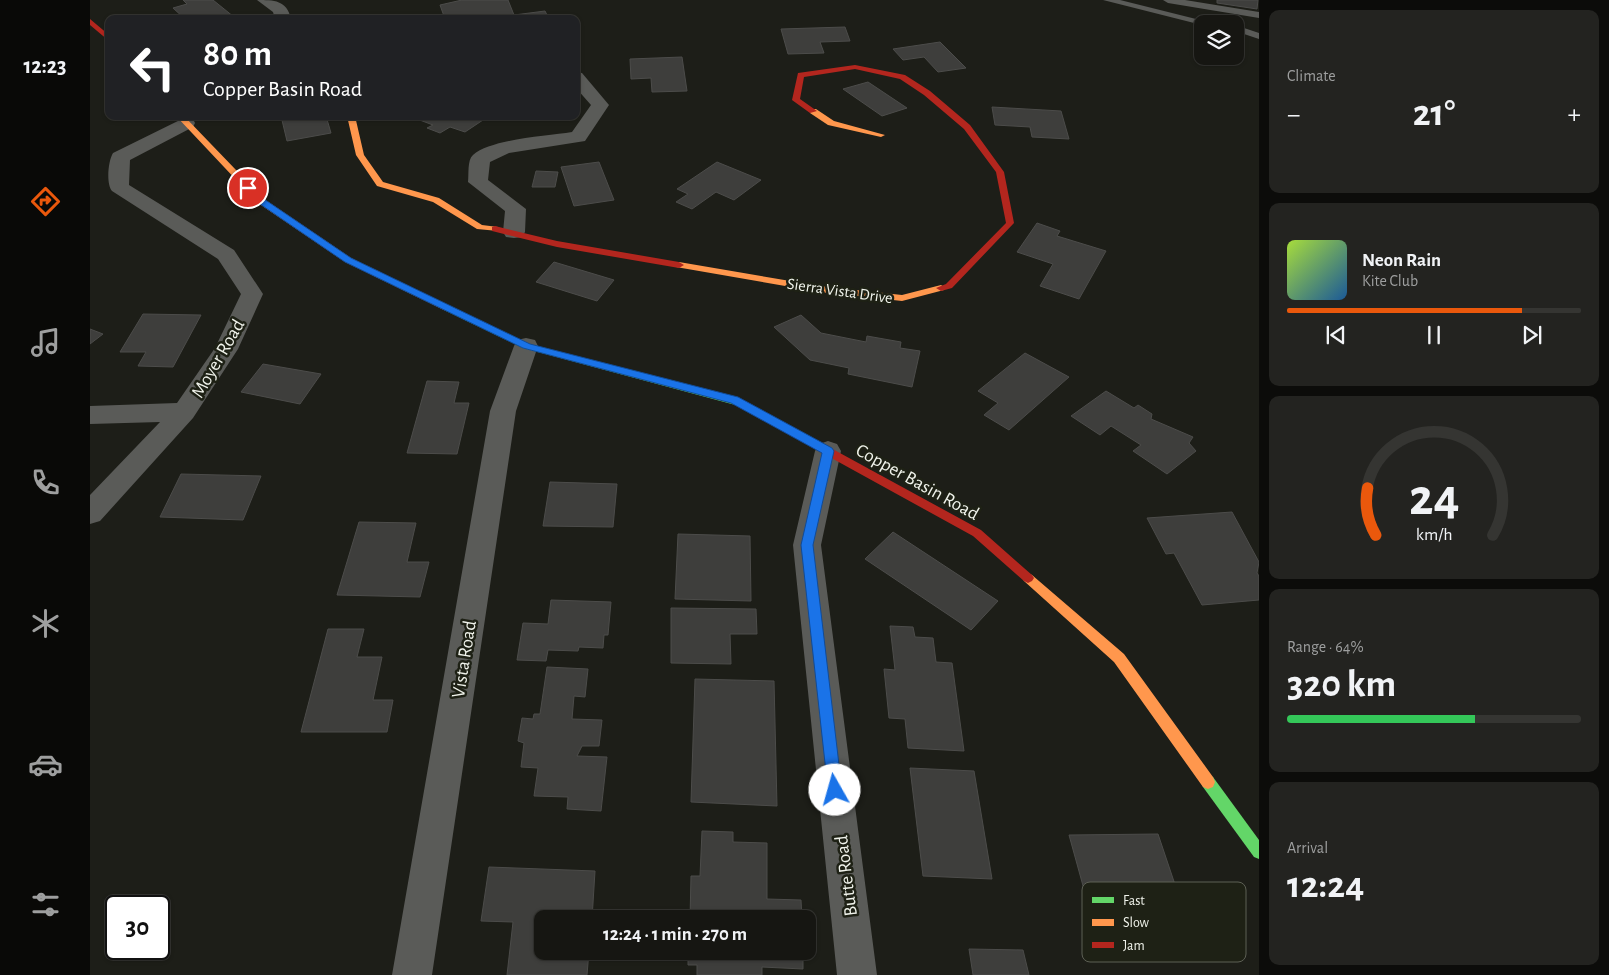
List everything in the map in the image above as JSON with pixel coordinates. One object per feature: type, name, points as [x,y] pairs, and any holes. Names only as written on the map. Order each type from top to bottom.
[{"type":"street","points":[[266,0],[281,10],[282,15]]},
{"type":"street","points":[[90,21],[105,34]]},
{"type":"street","name":"Sierra Vista Drive","points":[[352,120],[360,155],[380,184],[436,200],[480,227],[514,232],[557,244],[829,290],[902,298],[949,286],[1010,223],[1000,172],[967,127],[928,93],[902,77],[855,67],[802,75],[796,100],[831,123],[881,135]]},
{"type":"street","points":[[514,232],[516,209],[478,182],[480,159],[504,148],[578,137],[600,105],[580,82]]},
{"type":"street","name":"Moyer Road","points":[[90,513],[184,412],[226,349],[252,294],[226,255],[119,186],[120,157],[181,120]]},
{"type":"street","name":"Copper Basin Road","points":[[184,120],[260,200],[348,260],[526,346],[735,400],[976,533],[1118,658],[1259,852]]},
{"type":"street","name":"Vista Road","points":[[412,975],[503,411],[526,346]]},
{"type":"street","points":[[90,415],[184,412]]},
{"type":"street","name":"Butte Road","points":[[828,451],[807,545],[857,975]]},
{"type":"lane","points":[[1108,0],[1194,20]]},
{"type":"lane","points":[[1168,0],[1259,15]]},
{"type":"lane","points":[[1244,31],[1259,36]]},
{"type":"building","points":[[183,0],[213,0],[232,15],[181,15],[173,8],[187,4]]},
{"type":"building","points":[[462,0],[508,0],[514,15],[444,15],[440,5]]},
{"type":"building","points":[[1217,0],[1258,0],[1257,9],[1217,3]]},
{"type":"building","points":[[545,11],[547,15],[514,15]]},
{"type":"building","points":[[845,27],[850,41],[820,42],[824,53],[788,54],[781,29]]},
{"type":"building","points":[[940,42],[966,68],[938,72],[924,57],[903,60],[893,49]]},
{"type":"building","points":[[682,57],[687,91],[652,92],[651,78],[631,79],[630,59]]},
{"type":"building","points":[[868,82],[907,108],[882,116],[843,89]]},
{"type":"building","points":[[992,107],[1061,111],[1069,139],[1032,137],[1030,127],[995,125]]},
{"type":"building","points":[[282,120],[327,120],[331,133],[287,141]]},
{"type":"building","points":[[420,120],[483,120],[465,132],[450,127],[440,133],[427,128],[433,125]]},
{"type":"building","points":[[599,162],[614,200],[574,206],[561,167]]},
{"type":"building","points":[[717,162],[761,180],[734,200],[716,192],[692,209],[676,202],[688,194],[677,189]]},
{"type":"building","points":[[536,171],[558,172],[555,187],[532,187]]},
{"type":"building","points":[[1037,223],[1060,231],[1057,236],[1106,251],[1079,299],[1040,286],[1053,264],[1017,252]]},
{"type":"building","points":[[554,262],[614,280],[597,301],[536,282]]},
{"type":"building","points":[[143,314],[201,315],[173,367],[138,366],[146,352],[120,352]]},
{"type":"building","points":[[801,315],[821,333],[866,342],[867,336],[901,342],[900,348],[920,351],[912,387],[848,374],[849,368],[810,360],[774,327]]},
{"type":"building","points":[[90,329],[103,334],[90,344]]},
{"type":"building","points":[[1025,353],[1069,377],[1009,430],[984,415],[998,403],[978,391]]},
{"type":"building","points":[[263,364],[321,374],[300,404],[241,392]]},
{"type":"building","points":[[427,381],[459,382],[454,403],[469,403],[457,454],[407,453]]},
{"type":"building","points":[[1106,391],[1134,408],[1138,405],[1152,414],[1151,419],[1193,437],[1189,443],[1196,451],[1167,474],[1133,451],[1141,445],[1111,426],[1100,435],[1071,416]]},
{"type":"building","points":[[181,474],[261,476],[243,520],[160,517]]},
{"type":"building","points":[[550,482],[617,484],[613,527],[543,526]]},
{"type":"building","points":[[1232,512],[1259,562],[1257,573],[1259,576],[1259,600],[1202,605],[1174,553],[1166,554],[1147,518]]},
{"type":"building","points":[[359,522],[416,523],[407,562],[429,562],[420,597],[337,595]]},
{"type":"building","points":[[893,532],[998,601],[971,630],[865,559]]},
{"type":"building","points":[[678,534],[750,536],[751,601],[675,599]]},
{"type":"building","points":[[551,600],[611,602],[608,635],[604,635],[603,648],[579,647],[578,651],[548,650],[546,661],[517,660],[523,623],[548,624]]},
{"type":"building","points":[[671,608],[756,609],[757,634],[730,634],[731,664],[671,663]]},
{"type":"building","points":[[890,626],[913,627],[915,637],[933,638],[936,662],[952,663],[964,751],[908,748],[905,719],[889,718],[884,669],[895,670]]},
{"type":"building","points":[[328,629],[364,629],[357,657],[382,657],[373,700],[393,700],[387,732],[301,732]]},
{"type":"building","points":[[547,667],[588,669],[585,697],[574,696],[572,719],[602,720],[599,746],[582,746],[577,756],[607,757],[601,811],[567,809],[568,797],[534,796],[538,768],[521,767],[524,743],[518,741],[522,718],[533,719],[534,714],[540,714]]},
{"type":"building","points":[[695,679],[774,681],[777,806],[691,802]]},
{"type":"building","points":[[910,768],[974,771],[992,879],[923,876]]},
{"type":"building","points":[[702,831],[733,832],[733,842],[767,843],[767,899],[801,900],[802,910],[690,910],[691,876],[700,876]]},
{"type":"building","points":[[1158,834],[1174,882],[1082,882],[1069,835]]},
{"type":"building","points":[[489,867],[595,871],[593,910],[534,910],[534,960],[588,960],[587,975],[507,975],[513,922],[481,921]]},
{"type":"building","points":[[969,949],[1023,950],[1029,975],[973,975]]},
{"type":"building","points":[[688,960],[803,960],[803,969],[762,967],[762,975],[697,975],[697,965],[688,965]]},
{"type":"traffic: fast","points":[[449,309],[526,346],[739,402]]},
{"type":"traffic: fast","points":[[1208,782],[1259,852]]},
{"type":"traffic: slow","points":[[813,111],[831,123],[881,135]]},
{"type":"traffic: slow","points":[[184,120],[261,201],[348,260],[449,309]]},
{"type":"traffic: slow","points":[[352,120],[360,155],[380,184],[436,200],[480,227],[495,229]]},
{"type":"traffic: slow","points":[[679,265],[820,289],[902,298],[941,288]]},
{"type":"traffic: slow","points":[[1028,578],[1119,658],[1208,782]]},
{"type":"traffic: jam","points":[[90,21],[105,35]]},
{"type":"traffic: jam","points":[[813,111],[796,100],[801,75],[855,67],[902,77],[927,93],[967,127],[1000,172],[1010,223],[949,286],[941,288]]},
{"type":"traffic: jam","points":[[495,229],[557,244],[679,265]]},
{"type":"traffic: jam","points":[[739,402],[977,533],[1028,578]]},
{"type":"route","points":[[248,188],[260,200],[348,260],[526,346],[735,400],[828,451],[807,545],[835,790]]}]
